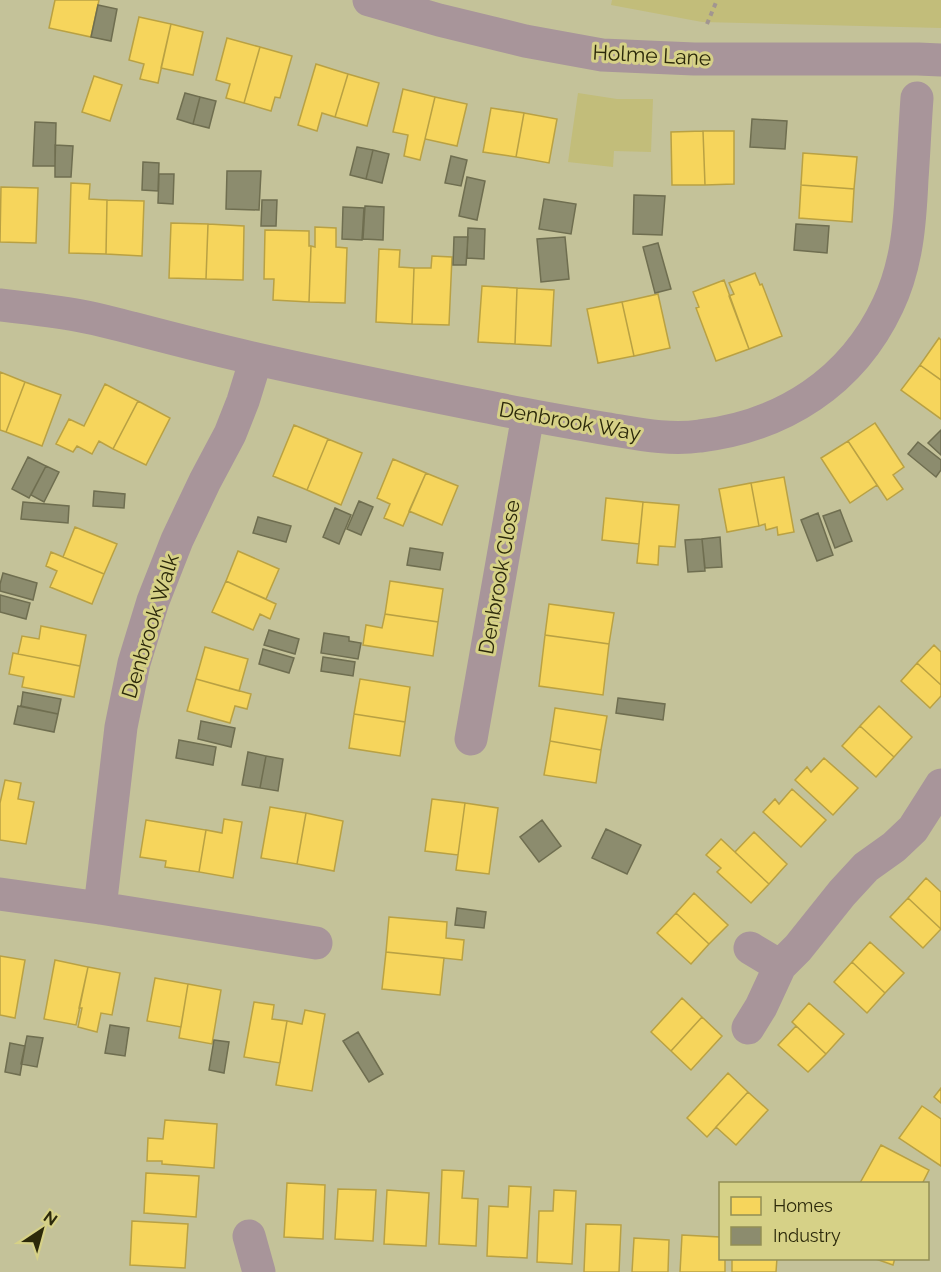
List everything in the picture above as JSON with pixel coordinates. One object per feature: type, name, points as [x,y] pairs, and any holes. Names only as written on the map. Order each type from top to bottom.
[{"type":"street","name":"Holme Lane","points":[[369,0],[514,39],[602,55],[694,59],[941,60]]},
{"type":"street","name":"Denbrook Way","points":[[0,305],[82,316],[256,359],[528,415],[642,435],[696,437],[723,433],[749,427],[799,404],[842,371],[875,329],[888,305],[905,254],[909,227],[917,98]]},
{"type":"street","name":"Denbrook Walk","points":[[100,908],[121,727],[134,663],[153,601],[177,540],[230,434],[256,359]]},
{"type":"street","name":"Denbrook Close","points":[[471,739],[528,415]]},
{"type":"street","points":[[748,1028],[761,1007],[780,966],[866,867],[894,847],[913,829],[941,785]]},
{"type":"street","points":[[0,894],[316,943]]},
{"type":"street","points":[[750,948],[780,966]]},
{"type":"street","points":[[249,1236],[259,1272]]},
{"type":"shaded area","points":[[612,0],[941,0],[941,28],[702,22],[611,5]]},
{"type":"shaded area","points":[[578,93],[617,99],[653,99],[651,152],[614,151],[613,167],[568,162]]},
{"type":"building: Homes","points":[[55,0],[99,0],[91,37],[49,28]]},
{"type":"building: Homes","points":[[139,17],[171,24],[158,83],[140,79],[144,64],[129,60]]},
{"type":"building: Homes","points":[[171,24],[203,32],[193,75],[161,68]]},
{"type":"building: Homes","points":[[227,38],[260,47],[244,103],[226,98],[230,84],[216,80]]},
{"type":"building: Homes","points":[[260,47],[292,56],[280,98],[275,97],[271,111],[244,103]]},
{"type":"building: Homes","points":[[316,64],[348,74],[335,117],[322,113],[317,131],[298,125]]},
{"type":"building: Homes","points":[[348,74],[379,83],[367,126],[335,117]]},
{"type":"building: Homes","points":[[94,76],[122,85],[110,121],[82,112]]},
{"type":"building: Homes","points":[[403,89],[435,97],[420,160],[404,156],[408,135],[393,132]]},
{"type":"building: Homes","points":[[435,97],[467,104],[457,146],[425,139]]},
{"type":"building: Homes","points":[[491,108],[524,113],[516,157],[483,152]]},
{"type":"building: Homes","points":[[524,113],[557,119],[549,163],[516,157]]},
{"type":"building: Homes","points":[[703,131],[705,185],[672,185],[671,132]]},
{"type":"building: Homes","points":[[703,131],[734,131],[734,184],[705,185]]},
{"type":"building: Homes","points":[[803,153],[857,157],[854,189],[801,185]]},
{"type":"building: Homes","points":[[71,183],[90,184],[89,199],[107,200],[106,254],[69,253]]},
{"type":"building: Homes","points":[[801,185],[854,189],[852,222],[799,218]]},
{"type":"building: Homes","points":[[1,187],[38,188],[36,243],[0,242]]},
{"type":"building: Homes","points":[[107,200],[144,201],[142,256],[106,254]]},
{"type":"building: Homes","points":[[171,223],[208,224],[206,279],[169,278]]},
{"type":"building: Homes","points":[[208,224],[244,226],[243,280],[206,279]]},
{"type":"building: Homes","points":[[315,227],[336,228],[336,247],[347,248],[345,303],[309,302],[311,246],[315,247]]},
{"type":"building: Homes","points":[[265,230],[309,231],[309,246],[311,246],[309,302],[273,300],[274,279],[264,279]]},
{"type":"building: Homes","points":[[379,249],[400,250],[399,267],[414,268],[412,324],[376,322]]},
{"type":"building: Homes","points":[[432,256],[452,257],[449,325],[412,324],[414,268],[431,268]]},
{"type":"building: Homes","points":[[755,273],[760,285],[762,284],[782,336],[749,349],[729,296],[734,294],[729,283]]},
{"type":"building: Homes","points":[[724,280],[749,349],[716,361],[696,308],[699,307],[693,292]]},
{"type":"building: Homes","points":[[482,286],[517,288],[515,344],[478,342]]},
{"type":"building: Homes","points":[[517,288],[554,290],[551,346],[515,344]]},
{"type":"building: Homes","points":[[658,294],[670,348],[634,356],[622,302]]},
{"type":"building: Homes","points":[[622,302],[634,356],[598,363],[587,309]]},
{"type":"building: Homes","points":[[939,338],[941,340],[941,380],[920,365]]},
{"type":"building: Homes","points":[[920,365],[941,380],[941,419],[901,390]]},
{"type":"building: Homes","points":[[0,372],[25,382],[6,432],[0,430]]},
{"type":"building: Homes","points":[[25,382],[61,395],[42,446],[6,432]]},
{"type":"building: Homes","points":[[105,384],[138,401],[113,449],[99,441],[92,454],[77,446],[73,452],[56,444],[69,419],[84,426]]},
{"type":"building: Homes","points":[[138,401],[170,418],[146,465],[113,449]]},
{"type":"building: Homes","points":[[875,423],[904,467],[893,475],[903,489],[887,500],[848,441]]},
{"type":"building: Homes","points":[[294,425],[328,439],[307,490],[273,476]]},
{"type":"building: Homes","points":[[328,439],[362,453],[341,505],[307,490]]},
{"type":"building: Homes","points":[[848,441],[877,485],[850,503],[821,458]]},
{"type":"building: Homes","points":[[393,459],[426,473],[403,526],[384,518],[390,504],[377,498]]},
{"type":"building: Homes","points":[[426,473],[458,486],[442,525],[409,511]]},
{"type":"building: Homes","points":[[784,477],[794,532],[778,535],[777,527],[766,530],[765,524],[759,526],[751,483]]},
{"type":"building: Homes","points":[[751,483],[759,526],[727,532],[719,489]]},
{"type":"building: Homes","points":[[606,498],[643,502],[639,544],[602,540]]},
{"type":"building: Homes","points":[[643,502],[679,505],[675,547],[659,546],[658,565],[637,563]]},
{"type":"building: Homes","points":[[75,527],[117,544],[104,574],[63,557]]},
{"type":"building: Homes","points":[[238,551],[279,569],[266,599],[226,581]]},
{"type":"building: Homes","points":[[51,552],[104,574],[92,604],[50,587],[57,571],[46,566]]},
{"type":"building: Homes","points":[[226,581],[276,604],[270,619],[260,614],[253,630],[212,612]]},
{"type":"building: Homes","points":[[390,581],[443,589],[438,622],[385,614]]},
{"type":"building: Homes","points":[[549,604],[614,613],[609,644],[545,635]]},
{"type":"building: Homes","points":[[385,614],[438,622],[433,656],[363,645],[366,625],[382,628]]},
{"type":"building: Homes","points":[[41,626],[86,635],[80,666],[18,654],[22,636],[39,639]]},
{"type":"building: Homes","points":[[545,635],[609,644],[603,695],[539,686]]},
{"type":"building: Homes","points":[[934,645],[941,652],[941,685],[917,663]]},
{"type":"building: Homes","points":[[205,647],[248,659],[239,691],[196,679]]},
{"type":"building: Homes","points":[[13,653],[80,666],[74,697],[22,687],[24,677],[9,674]]},
{"type":"building: Homes","points":[[917,663],[941,685],[941,696],[930,708],[901,681]]},
{"type":"building: Homes","points":[[196,679],[251,694],[247,709],[235,706],[230,723],[187,711]]},
{"type":"building: Homes","points":[[360,679],[410,687],[405,722],[354,714]]},
{"type":"building: Homes","points":[[879,706],[912,737],[894,757],[860,726]]},
{"type":"building: Homes","points":[[555,708],[607,716],[601,750],[550,741]]},
{"type":"building: Homes","points":[[354,714],[405,722],[400,756],[349,748]]},
{"type":"building: Homes","points":[[860,726],[894,757],[876,777],[842,746]]},
{"type":"building: Homes","points":[[550,741],[601,750],[596,783],[544,775]]},
{"type":"building: Homes","points":[[824,758],[858,788],[833,815],[795,780],[807,767],[811,772]]},
{"type":"building: Homes","points":[[5,780],[21,783],[18,799],[34,802],[26,844],[0,840],[0,803]]},
{"type":"building: Homes","points":[[792,789],[826,820],[801,847],[763,812],[775,799],[779,804]]},
{"type":"building: Homes","points":[[432,799],[465,803],[458,855],[425,851]]},
{"type":"building: Homes","points":[[465,803],[498,808],[489,874],[456,870]]},
{"type":"building: Homes","points":[[270,807],[306,813],[297,864],[261,858]]},
{"type":"building: Homes","points":[[306,813],[343,821],[334,871],[297,864]]},
{"type":"building: Homes","points":[[224,819],[242,822],[233,878],[199,872],[206,830],[222,833]]},
{"type":"building: Homes","points":[[146,820],[206,830],[199,872],[165,867],[166,861],[140,857]]},
{"type":"building: Homes","points":[[754,832],[787,864],[769,884],[735,852]]},
{"type":"building: Homes","points":[[721,839],[769,884],[751,903],[717,872],[721,868],[706,855]]},
{"type":"building: Homes","points":[[926,878],[941,892],[941,929],[908,898]]},
{"type":"building: Homes","points":[[694,893],[728,925],[709,944],[676,913]]},
{"type":"building: Homes","points":[[908,898],[941,929],[923,948],[890,917]]},
{"type":"building: Homes","points":[[676,913],[709,944],[691,964],[657,933]]},
{"type":"building: Homes","points":[[389,917],[447,922],[446,938],[464,940],[462,960],[386,952]]},
{"type":"building: Homes","points":[[870,942],[904,973],[885,993],[852,962]]},
{"type":"building: Homes","points":[[386,952],[444,958],[440,995],[382,989]]},
{"type":"building: Homes","points":[[0,956],[25,960],[15,1018],[0,1015]]},
{"type":"building: Homes","points":[[55,960],[88,967],[76,1025],[44,1019]]},
{"type":"building: Homes","points":[[852,962],[885,993],[867,1013],[834,982]]},
{"type":"building: Homes","points":[[88,967],[120,973],[112,1015],[101,1013],[97,1032],[78,1027],[82,1008],[79,1008]]},
{"type":"building: Homes","points":[[155,978],[188,984],[181,1027],[147,1021]]},
{"type":"building: Homes","points":[[188,984],[221,990],[212,1044],[179,1038]]},
{"type":"building: Homes","points":[[682,998],[702,1017],[671,1051],[651,1032]]},
{"type":"building: Homes","points":[[254,1002],[274,1005],[272,1019],[287,1021],[280,1063],[244,1057]]},
{"type":"building: Homes","points":[[809,1003],[844,1034],[826,1054],[792,1022]]},
{"type":"building: Homes","points":[[305,1010],[325,1014],[312,1091],[276,1085],[287,1021],[302,1024]]},
{"type":"building: Homes","points":[[702,1017],[722,1036],[691,1070],[671,1051]]},
{"type":"building: Homes","points":[[796,1026],[826,1054],[808,1072],[778,1045]]},
{"type":"building: Homes","points":[[728,1073],[748,1092],[707,1137],[687,1118]]},
{"type":"building: Homes","points":[[941,1088],[941,1103],[934,1097]]},
{"type":"building: Homes","points":[[748,1092],[768,1110],[736,1145],[716,1127]]},
{"type":"building: Homes","points":[[922,1106],[941,1119],[941,1166],[899,1138]]},
{"type":"building: Homes","points":[[165,1120],[217,1124],[214,1168],[147,1161],[148,1138],[163,1139]]},
{"type":"building: Homes","points":[[881,1145],[929,1170],[923,1182],[861,1182]]},
{"type":"building: Homes","points":[[442,1170],[464,1171],[462,1198],[478,1199],[476,1246],[439,1244]]},
{"type":"building: Homes","points":[[146,1173],[199,1176],[196,1217],[144,1213]]},
{"type":"building: Homes","points":[[287,1183],[325,1185],[323,1239],[284,1237]]},
{"type":"building: Homes","points":[[509,1186],[531,1187],[527,1258],[487,1256],[489,1206],[508,1207]]},
{"type":"building: Homes","points":[[338,1189],[376,1190],[373,1241],[335,1239]]},
{"type":"building: Homes","points":[[387,1190],[429,1193],[426,1246],[384,1244]]},
{"type":"building: Homes","points":[[554,1190],[576,1191],[572,1264],[537,1262],[539,1211],[553,1211]]},
{"type":"building: Homes","points":[[132,1221],[188,1224],[185,1268],[130,1265]]},
{"type":"building: Homes","points":[[586,1224],[621,1225],[619,1272],[584,1272]]},
{"type":"building: Homes","points":[[682,1235],[719,1237],[719,1260],[725,1260],[725,1272],[680,1272]]},
{"type":"building: Homes","points":[[634,1238],[669,1240],[668,1272],[632,1272]]},
{"type":"building: Homes","points":[[732,1260],[777,1260],[776,1272],[732,1272]]},
{"type":"building: Homes","points":[[879,1260],[894,1260],[893,1265]]},
{"type":"building: Industry","points":[[98,5],[117,9],[111,41],[91,37]]},
{"type":"building: Industry","points":[[185,93],[200,97],[193,124],[177,119]]},
{"type":"building: Industry","points":[[200,97],[216,101],[209,128],[193,124]]},
{"type":"building: Industry","points":[[752,119],[787,121],[785,149],[750,147]]},
{"type":"building: Industry","points":[[35,122],[56,123],[55,166],[33,166]]},
{"type":"building: Industry","points":[[55,145],[73,146],[71,177],[55,177]]},
{"type":"building: Industry","points":[[357,147],[373,150],[366,179],[350,175]]},
{"type":"building: Industry","points":[[373,150],[389,154],[382,183],[366,179]]},
{"type":"building: Industry","points":[[451,156],[467,160],[461,186],[445,183]]},
{"type":"building: Industry","points":[[143,162],[159,163],[158,191],[142,190]]},
{"type":"building: Industry","points":[[227,171],[261,171],[259,210],[226,209]]},
{"type":"building: Industry","points":[[159,174],[174,174],[173,204],[158,203]]},
{"type":"building: Industry","points":[[467,177],[485,181],[477,220],[459,216]]},
{"type":"building: Industry","points":[[634,195],[665,196],[662,235],[633,234]]},
{"type":"building: Industry","points":[[544,199],[576,204],[571,234],[539,229]]},
{"type":"building: Industry","points":[[262,200],[277,200],[276,226],[261,226]]},
{"type":"building: Industry","points":[[365,206],[384,207],[383,240],[363,239]]},
{"type":"building: Industry","points":[[343,207],[364,208],[362,240],[342,239]]},
{"type":"building: Industry","points":[[796,224],[829,226],[827,253],[794,250]]},
{"type":"building: Industry","points":[[468,228],[485,229],[484,259],[467,258]]},
{"type":"building: Industry","points":[[454,237],[468,237],[466,265],[453,265]]},
{"type":"building: Industry","points":[[565,237],[569,279],[541,282],[537,239]]},
{"type":"building: Industry","points":[[658,243],[671,289],[655,293],[643,247]]},
{"type":"building: Industry","points":[[941,430],[941,455],[928,443]]},
{"type":"building: Industry","points":[[918,442],[941,460],[941,470],[936,477],[908,454]]},
{"type":"building: Industry","points":[[28,457],[46,466],[29,498],[12,489]]},
{"type":"building: Industry","points":[[46,466],[59,472],[44,502],[31,495]]},
{"type":"building: Industry","points":[[94,491],[125,494],[124,508],[93,506]]},
{"type":"building: Industry","points":[[359,501],[373,507],[361,535],[347,529]]},
{"type":"building: Industry","points":[[23,502],[69,506],[68,523],[21,519]]},
{"type":"building: Industry","points":[[335,508],[351,515],[339,544],[323,537]]},
{"type":"building: Industry","points":[[840,510],[852,541],[835,548],[823,516]]},
{"type":"building: Industry","points":[[818,513],[833,555],[817,561],[801,520]]},
{"type":"building: Industry","points":[[258,517],[291,526],[286,542],[253,533]]},
{"type":"building: Industry","points":[[720,537],[722,567],[705,568],[702,539]]},
{"type":"building: Industry","points":[[702,539],[705,571],[688,572],[685,540]]},
{"type":"building: Industry","points":[[410,548],[443,553],[440,570],[407,565]]},
{"type":"building: Industry","points":[[3,573],[37,583],[33,600],[0,591]]},
{"type":"building: Industry","points":[[0,595],[30,603],[26,619],[0,612]]},
{"type":"building: Industry","points":[[269,630],[299,639],[295,654],[264,645]]},
{"type":"building: Industry","points":[[324,633],[349,637],[349,641],[361,643],[358,659],[321,653]]},
{"type":"building: Industry","points":[[263,649],[294,658],[289,673],[259,664]]},
{"type":"building: Industry","points":[[323,657],[355,662],[353,676],[321,671]]},
{"type":"building: Industry","points":[[23,692],[61,699],[58,714],[21,706]]},
{"type":"building: Industry","points":[[618,698],[665,704],[663,720],[616,713]]},
{"type":"building: Industry","points":[[18,706],[58,714],[54,732],[14,724]]},
{"type":"building: Industry","points":[[201,721],[235,728],[231,747],[198,739]]},
{"type":"building: Industry","points":[[179,740],[216,747],[213,765],[176,758]]},
{"type":"building: Industry","points":[[248,752],[266,756],[260,788],[242,785]]},
{"type":"building: Industry","points":[[266,756],[283,759],[278,791],[260,788]]},
{"type":"building: Industry","points":[[542,820],[561,846],[539,862],[520,837]]},
{"type":"building: Industry","points":[[606,829],[641,845],[627,874],[592,858]]},
{"type":"building: Industry","points":[[457,908],[486,912],[484,928],[455,925]]},
{"type":"building: Industry","points":[[110,1025],[129,1028],[125,1056],[105,1053]]},
{"type":"building: Industry","points":[[358,1032],[383,1074],[369,1082],[343,1041]]},
{"type":"building: Industry","points":[[27,1036],[43,1038],[37,1067],[21,1064]]},
{"type":"building: Industry","points":[[214,1040],[229,1042],[224,1073],[209,1070]]},
{"type":"building: Industry","points":[[10,1043],[25,1046],[20,1075],[5,1072]]}]
